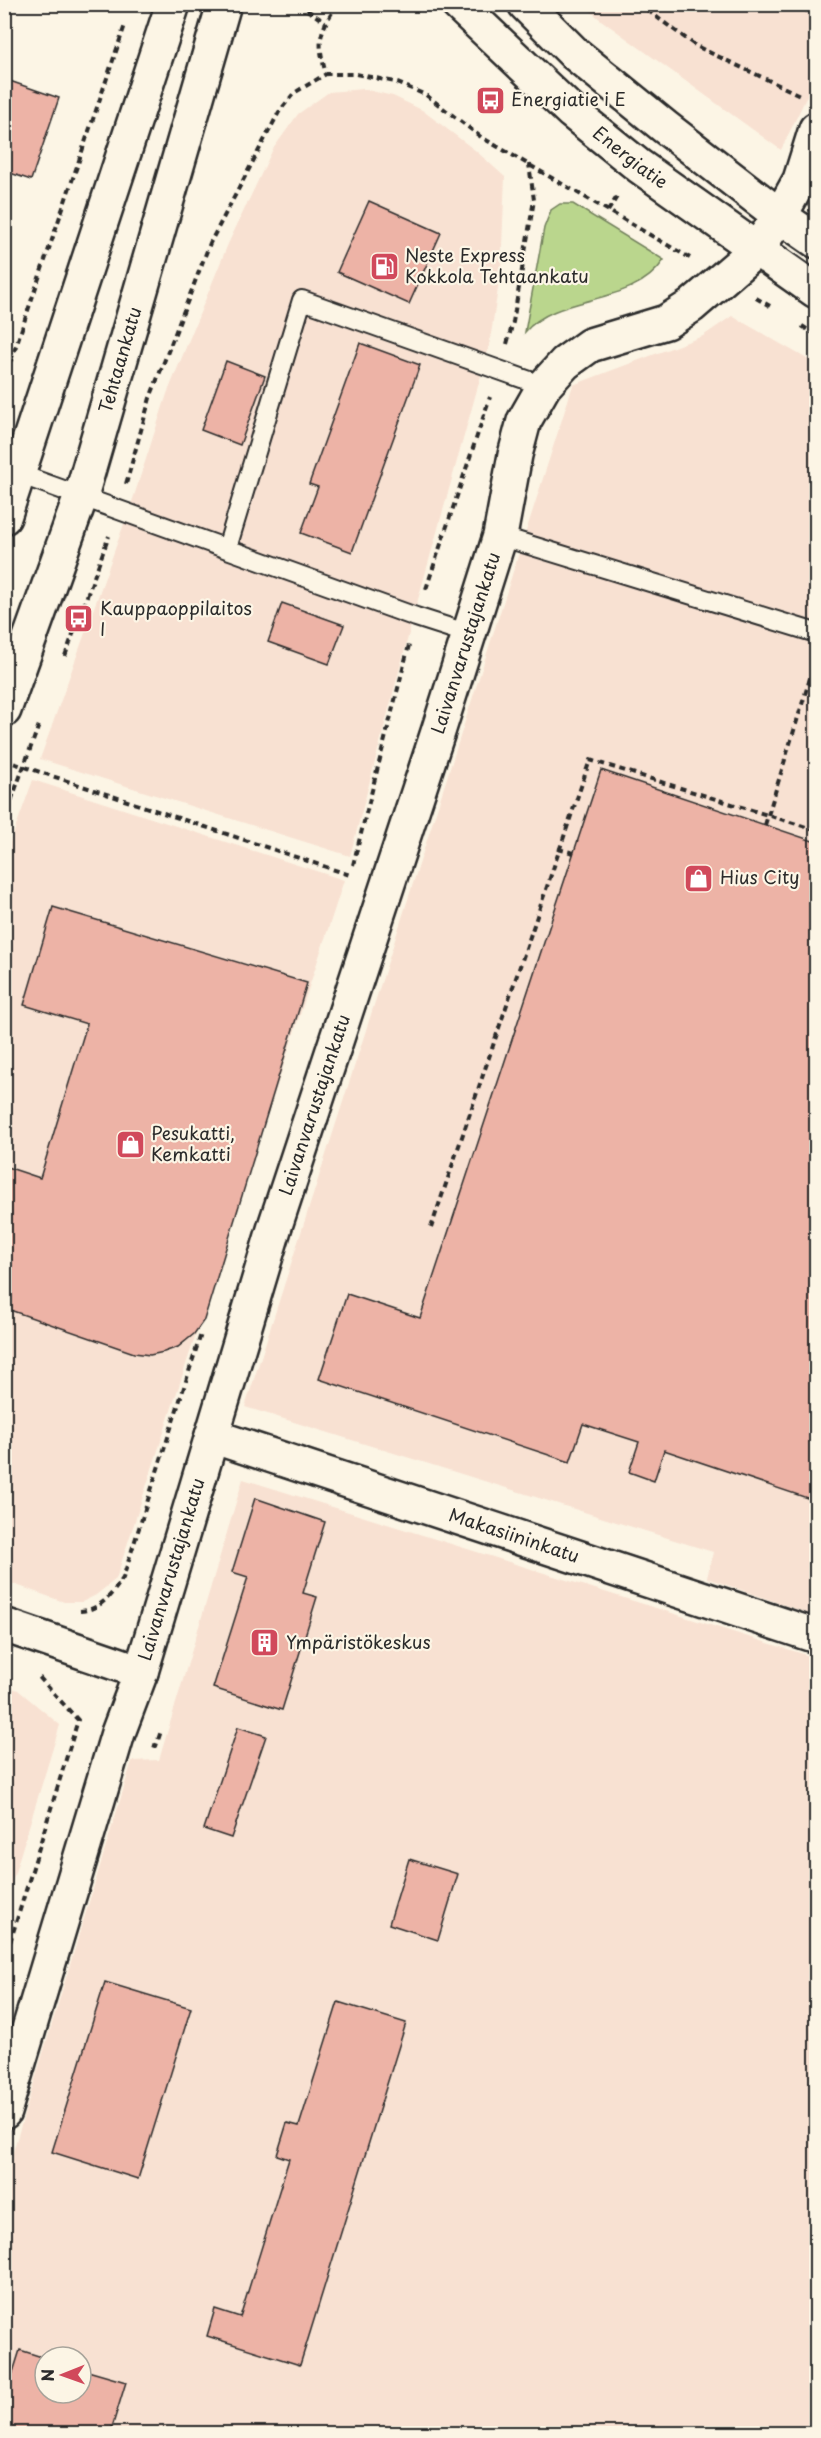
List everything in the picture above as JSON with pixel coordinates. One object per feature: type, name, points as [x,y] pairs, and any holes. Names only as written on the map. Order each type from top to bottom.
[{"type":"street","points":[[4,517],[173,4]]},
{"type":"street","name":"Tehtaankatu","points":[[4,710],[81,496],[224,4]]},
{"type":"street","name":"Energiatie","points":[[458,4],[572,112],[639,166],[816,291]]},
{"type":"street","points":[[525,4],[574,53],[780,216],[816,241]]},
{"type":"street","name":"Laivanvarustajankatu","points":[[4,2112],[118,1733],[141,1672],[275,1226],[500,536],[515,455],[524,421],[544,386],[565,363],[590,345],[666,322],[691,306],[756,250],[780,216],[800,180],[816,129]]},
{"type":"street","name":"Makasiininkatu","points":[[212,1436],[816,1636]]},
{"type":"street","points":[[4,1625],[141,1672]]},
{"type":"lane","points":[[226,548],[302,300],[544,386]]},
{"type":"lane","points":[[19,474],[469,634]]},
{"type":"lane","points":[[500,536],[816,633]]},
{"type":"path","points":[[298,4],[325,22]]},
{"type":"path","points":[[326,74],[319,47],[325,22],[338,4]]},
{"type":"path","points":[[639,4],[696,46],[807,98]]},
{"type":"path","points":[[4,381],[125,23]]},
{"type":"path","points":[[63,661],[118,509],[150,398],[210,243],[279,112],[294,93],[326,74],[356,74],[395,82],[426,95],[481,137],[723,277],[775,310]]},
{"type":"path","points":[[347,886],[417,617],[513,322],[534,200],[529,164]]},
{"type":"path","points":[[800,325],[816,335]]},
{"type":"path","points":[[765,825],[816,658]]},
{"type":"path","points":[[4,820],[40,724]]},
{"type":"path","points":[[4,760],[350,875]]},
{"type":"path","points":[[431,1228],[590,760],[816,830]]},
{"type":"path","points":[[558,849],[574,854]]},
{"type":"path","points":[[76,1611],[87,1611],[110,1598],[123,1578],[203,1328]]},
{"type":"path","points":[[30,1674],[39,1677],[78,1720],[156,1746],[163,1723]]},
{"type":"path","points":[[4,1962],[78,1720]]},
{"type":"shaded area","points":[[583,5],[816,5],[816,77],[781,150],[601,20]]},
{"type":"shaded area","points":[[363,89],[393,96],[422,110],[476,151],[505,177],[501,269],[489,347],[417,603],[350,856],[40,759],[134,496],[167,394],[228,244],[273,149],[298,114],[329,92]]},
{"type":"shaded area","points":[[732,316],[816,364],[816,1616],[707,1578],[713,1552],[245,1407],[573,385],[703,336]]},
{"type":"shaded area","points":[[33,780],[344,880],[116,1579],[96,1595],[82,1602],[64,1602],[5,1581],[4,859]]},
{"type":"shaded area","points":[[243,1479],[816,1658],[816,2433],[5,2434],[5,2178],[132,1761],[159,1760]]},
{"type":"shaded area","points":[[5,1685],[18,1690],[60,1725],[5,1905]]},
{"type":"green space","points":[[560,204],[573,204],[664,260],[650,275],[634,286],[557,311],[539,319],[525,332],[544,228],[551,210]]},
{"type":"building","points":[[781,4],[809,4],[807,12]]},
{"type":"building","points":[[4,79],[59,98],[31,180],[4,171]]},
{"type":"building","points":[[369,201],[441,233],[409,304],[337,272]]},
{"type":"building","points":[[360,343],[420,365],[352,552],[301,533],[318,487],[309,484]]},
{"type":"building","points":[[226,361],[265,376],[240,445],[201,430]]},
{"type":"building","points":[[282,603],[344,625],[329,664],[268,642]]},
{"type":"building","points":[[601,770],[816,842],[816,1501],[664,1450],[654,1481],[629,1472],[639,1442],[583,1424],[570,1462],[319,1379],[347,1294],[420,1318]]},
{"type":"building","points":[[53,907],[307,983],[204,1320],[194,1334],[178,1347],[164,1352],[150,1355],[134,1353],[4,1308],[4,1166],[40,1178],[87,1024],[24,1005]]},
{"type":"building","name":"Ympäristökeskus","points":[[255,1498],[325,1522],[303,1593],[317,1597],[282,1710],[213,1688],[248,1577],[232,1572]]},
{"type":"building","points":[[238,1727],[266,1736],[231,1838],[204,1829]]},
{"type":"building","points":[[409,1859],[458,1874],[438,1940],[389,1924]]},
{"type":"building","points":[[105,1982],[191,2008],[138,2179],[52,2152]]},
{"type":"building","points":[[338,2002],[406,2023],[300,2365],[207,2336],[215,2309],[240,2317],[289,2159],[277,2155],[287,2123],[299,2126]]},
{"type":"building","points":[[20,2350],[33,2354],[33,2405],[93,2405],[93,2372],[126,2382],[110,2434],[4,2434],[4,2401]]},
{"type":"place","name":"Energiatie i E","points":[[490,100]]},
{"type":"place","name":"Neste Express Kokkola Tehtaankatu","points":[[384,266]]},
{"type":"place","name":"Kauppaoppilaitos I","points":[[79,619]]},
{"type":"place","name":"Hius City","points":[[699,878]]},
{"type":"place","name":"Pesukatti, Kemkatti","points":[[130,1144]]},
{"type":"place","name":"Ympäristökeskus","points":[[265,1643]]}]
